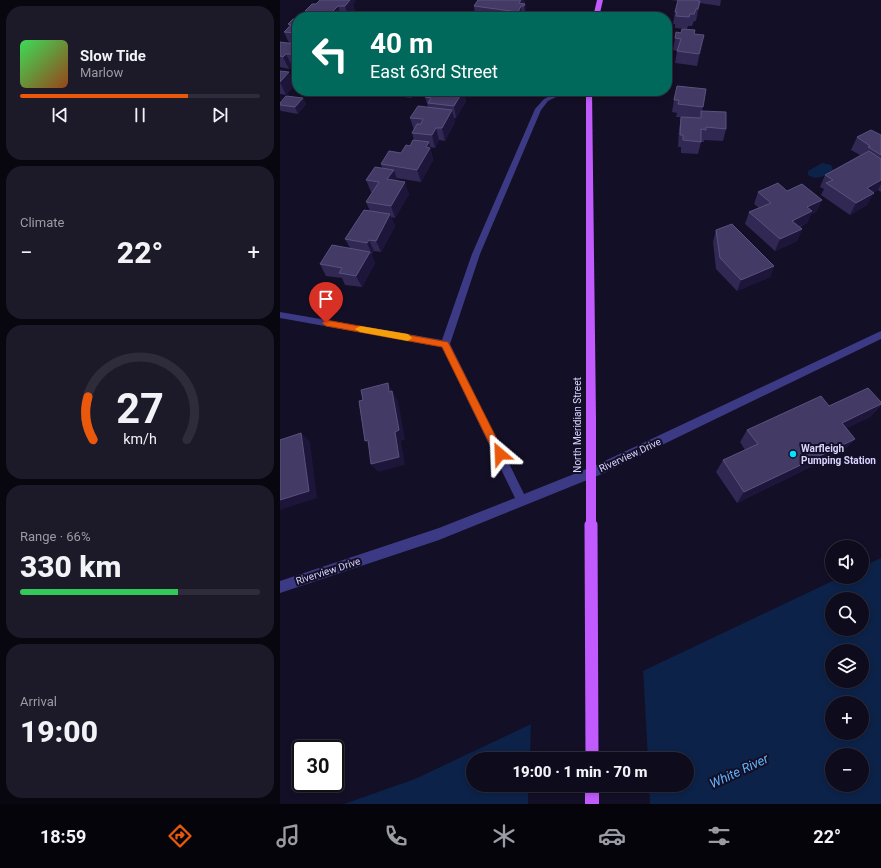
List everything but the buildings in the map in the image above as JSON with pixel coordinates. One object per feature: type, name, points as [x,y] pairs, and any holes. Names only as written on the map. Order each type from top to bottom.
[{"type":"main road","points":[[597,12],[600,0]]},
{"type":"main road","name":"North Meridian Street","points":[[589,96],[592,752]]},
{"type":"main road","points":[[592,792],[592,804]]},
{"type":"street","points":[[522,501],[445,344],[458,300],[496,203],[538,109],[546,100],[554,96]]},
{"type":"street","points":[[280,315],[445,344]]},
{"type":"street","name":"Riverview Drive","points":[[280,587],[439,534],[598,470],[881,334]]},
{"type":"water","points":[[822,163],[831,165],[833,170],[818,178],[808,175],[808,171]]},
{"type":"water","name":"White River","points":[[881,558],[881,804],[344,804],[415,779],[466,755],[466,792],[694,792],[694,752],[472,752],[826,584],[869,584],[869,564]]},
{"type":"pier","points":[[643,669],[648,752],[530,752],[531,722]]},
{"type":"pier","points":[[528,792],[649,792],[650,804],[528,804]]},
{"type":"slow traffic","points":[[360,329],[408,338]]},
{"type":"place","name":"Warfleigh Pumping Station","points":[[793,454]]},
{"type":"route","points":[[326,323],[445,344],[500,454]]}]
